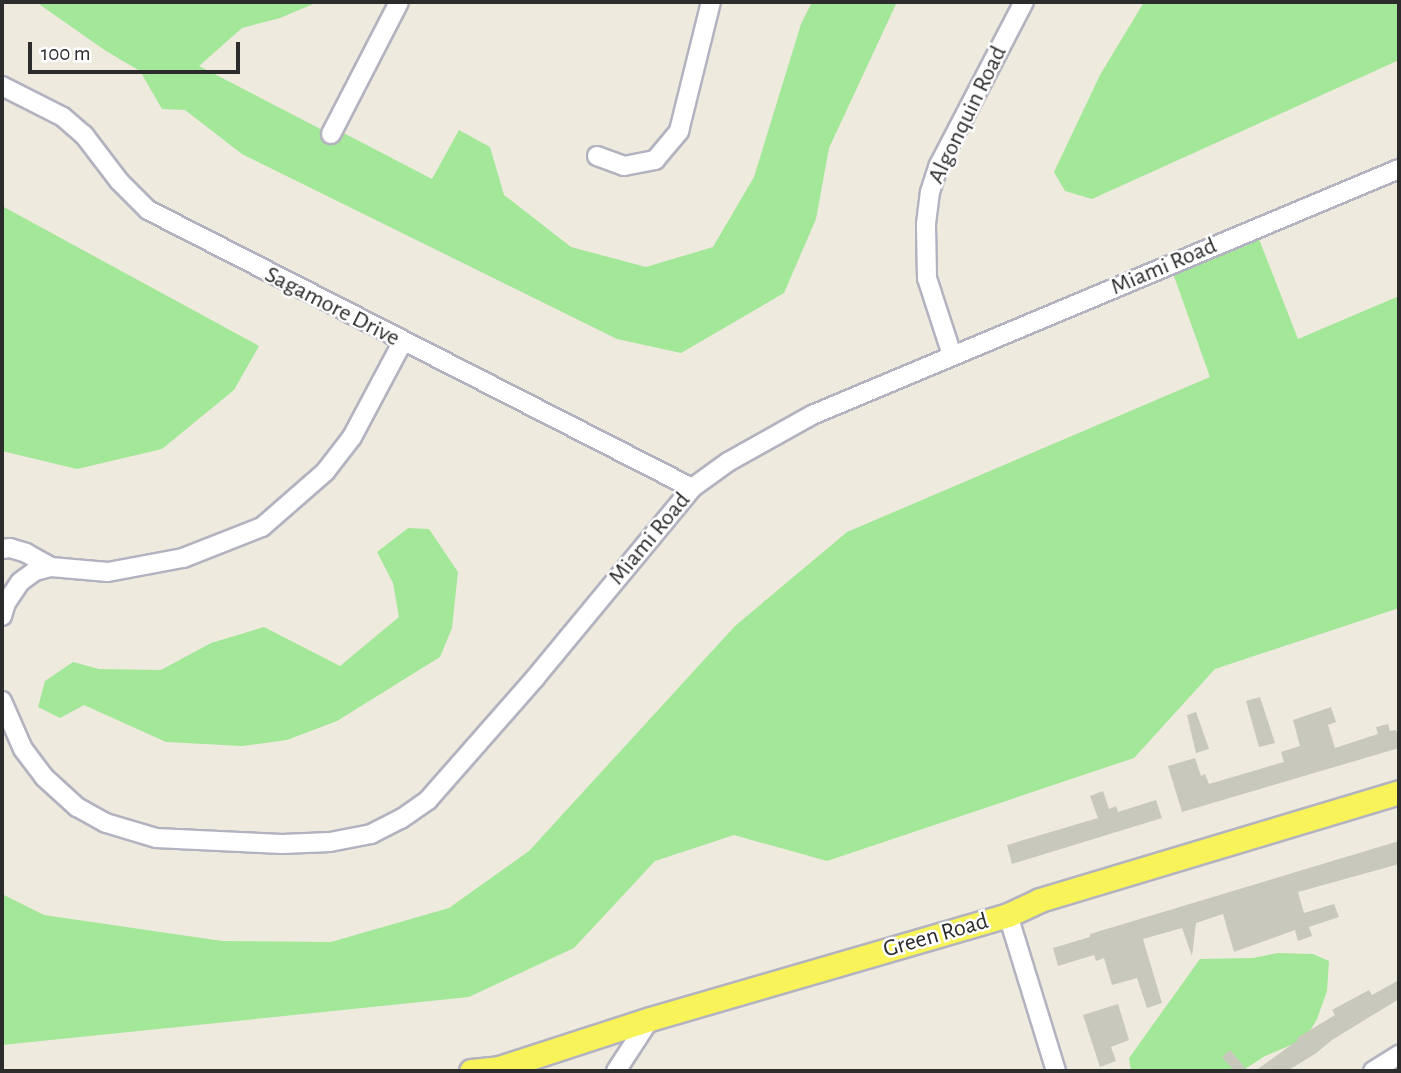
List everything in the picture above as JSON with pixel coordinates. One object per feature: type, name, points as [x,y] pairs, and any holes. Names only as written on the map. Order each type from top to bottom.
[{"type":"main road","name":"Green Road","points":[[471,1071],[499,1068],[650,1019],[1008,915],[1040,900],[1399,792]]},
{"type":"street","points":[[331,134],[399,2]]},
{"type":"street","points":[[597,156],[624,166],[655,160],[679,131],[712,2]]},
{"type":"street","name":"Algonquin Road","points":[[952,355],[927,278],[926,225],[930,192],[939,165],[1024,2]]},
{"type":"street","name":"Sagamore Drive","points":[[2,86],[63,117],[84,135],[118,181],[148,210],[402,343],[692,488]]},
{"type":"street","name":"Miami Road","points":[[2,701],[23,748],[44,777],[77,807],[106,823],[156,838],[282,844],[330,842],[370,834],[401,820],[428,800],[692,488],[768,437],[952,355],[1399,169]]},
{"type":"street","points":[[4,610],[35,571],[51,567],[108,572],[183,558],[262,527],[325,472],[352,438],[402,343]]},
{"type":"street","points":[[2,549],[10,548],[26,553],[51,567]]},
{"type":"street","points":[[1008,915],[1056,1071]]},
{"type":"street","points":[[616,1071],[650,1019]]},
{"type":"street","points":[[1373,1071],[1399,1055]]},
{"type":"green space","points":[[36,2],[318,2],[280,18],[242,28],[199,66],[330,134],[334,128],[432,179],[459,130],[490,147],[504,195],[571,247],[646,267],[713,247],[754,177],[801,24],[812,2],[897,2],[829,148],[816,219],[784,293],[681,353],[617,339],[242,154],[185,110],[162,109],[140,71],[106,51]]},
{"type":"green space","points":[[1144,2],[1399,2],[1399,60],[1092,199],[1065,191],[1054,172],[1100,75]]},
{"type":"green space","points":[[2,206],[259,346],[234,390],[162,449],[77,469],[2,451]]},
{"type":"green space","points":[[1255,229],[1298,339],[1399,296],[1399,608],[1215,669],[1134,758],[827,861],[734,835],[655,861],[574,948],[469,997],[2,1045],[2,894],[44,915],[222,941],[331,942],[449,908],[529,851],[735,626],[847,532],[1210,377],[1170,265]]},
{"type":"green space","points":[[408,528],[429,529],[458,572],[452,628],[440,657],[337,721],[287,740],[242,746],[166,742],[84,705],[60,718],[38,707],[45,681],[73,662],[99,669],[161,670],[211,643],[264,627],[340,666],[399,617],[393,583],[377,552]]},
{"type":"green space","points":[[1278,953],[1313,954],[1329,961],[1327,991],[1317,1019],[1305,1039],[1265,1056],[1242,1071],[1131,1071],[1129,1058],[1200,959],[1253,958]]},
{"type":"building","points":[[1260,697],[1275,743],[1259,747],[1246,701]]},
{"type":"building","points":[[1331,707],[1336,722],[1328,725],[1335,748],[1378,734],[1376,727],[1388,724],[1390,731],[1395,730],[1399,734],[1399,748],[1182,812],[1168,766],[1195,758],[1201,776],[1205,774],[1209,784],[1284,762],[1281,752],[1300,746],[1293,720]]},
{"type":"building","points":[[1196,712],[1209,749],[1196,753],[1187,715]]},
{"type":"building","points":[[1103,791],[1109,809],[1116,806],[1118,812],[1156,800],[1162,818],[1012,864],[1007,845],[1098,818],[1090,796]]},
{"type":"building","points":[[1399,841],[1399,864],[1298,892],[1304,913],[1334,904],[1339,917],[1309,927],[1312,936],[1298,941],[1295,930],[1234,952],[1223,914],[1196,923],[1192,956],[1182,928],[1143,939],[1162,1003],[1147,1008],[1137,978],[1112,985],[1104,958],[1096,961],[1094,955],[1058,966],[1053,948],[1090,937],[1090,934]]},
{"type":"building","points":[[1399,980],[1399,999],[1332,1040],[1315,1054],[1287,1071],[1255,1071],[1298,1040],[1297,1038],[1335,1015],[1332,1010],[1369,990],[1372,995]]},
{"type":"building","points":[[1118,1004],[1129,1040],[1111,1047],[1116,1061],[1100,1067],[1083,1015]]},
{"type":"building","points":[[1230,1050],[1248,1071],[1234,1071],[1222,1057]]}]
